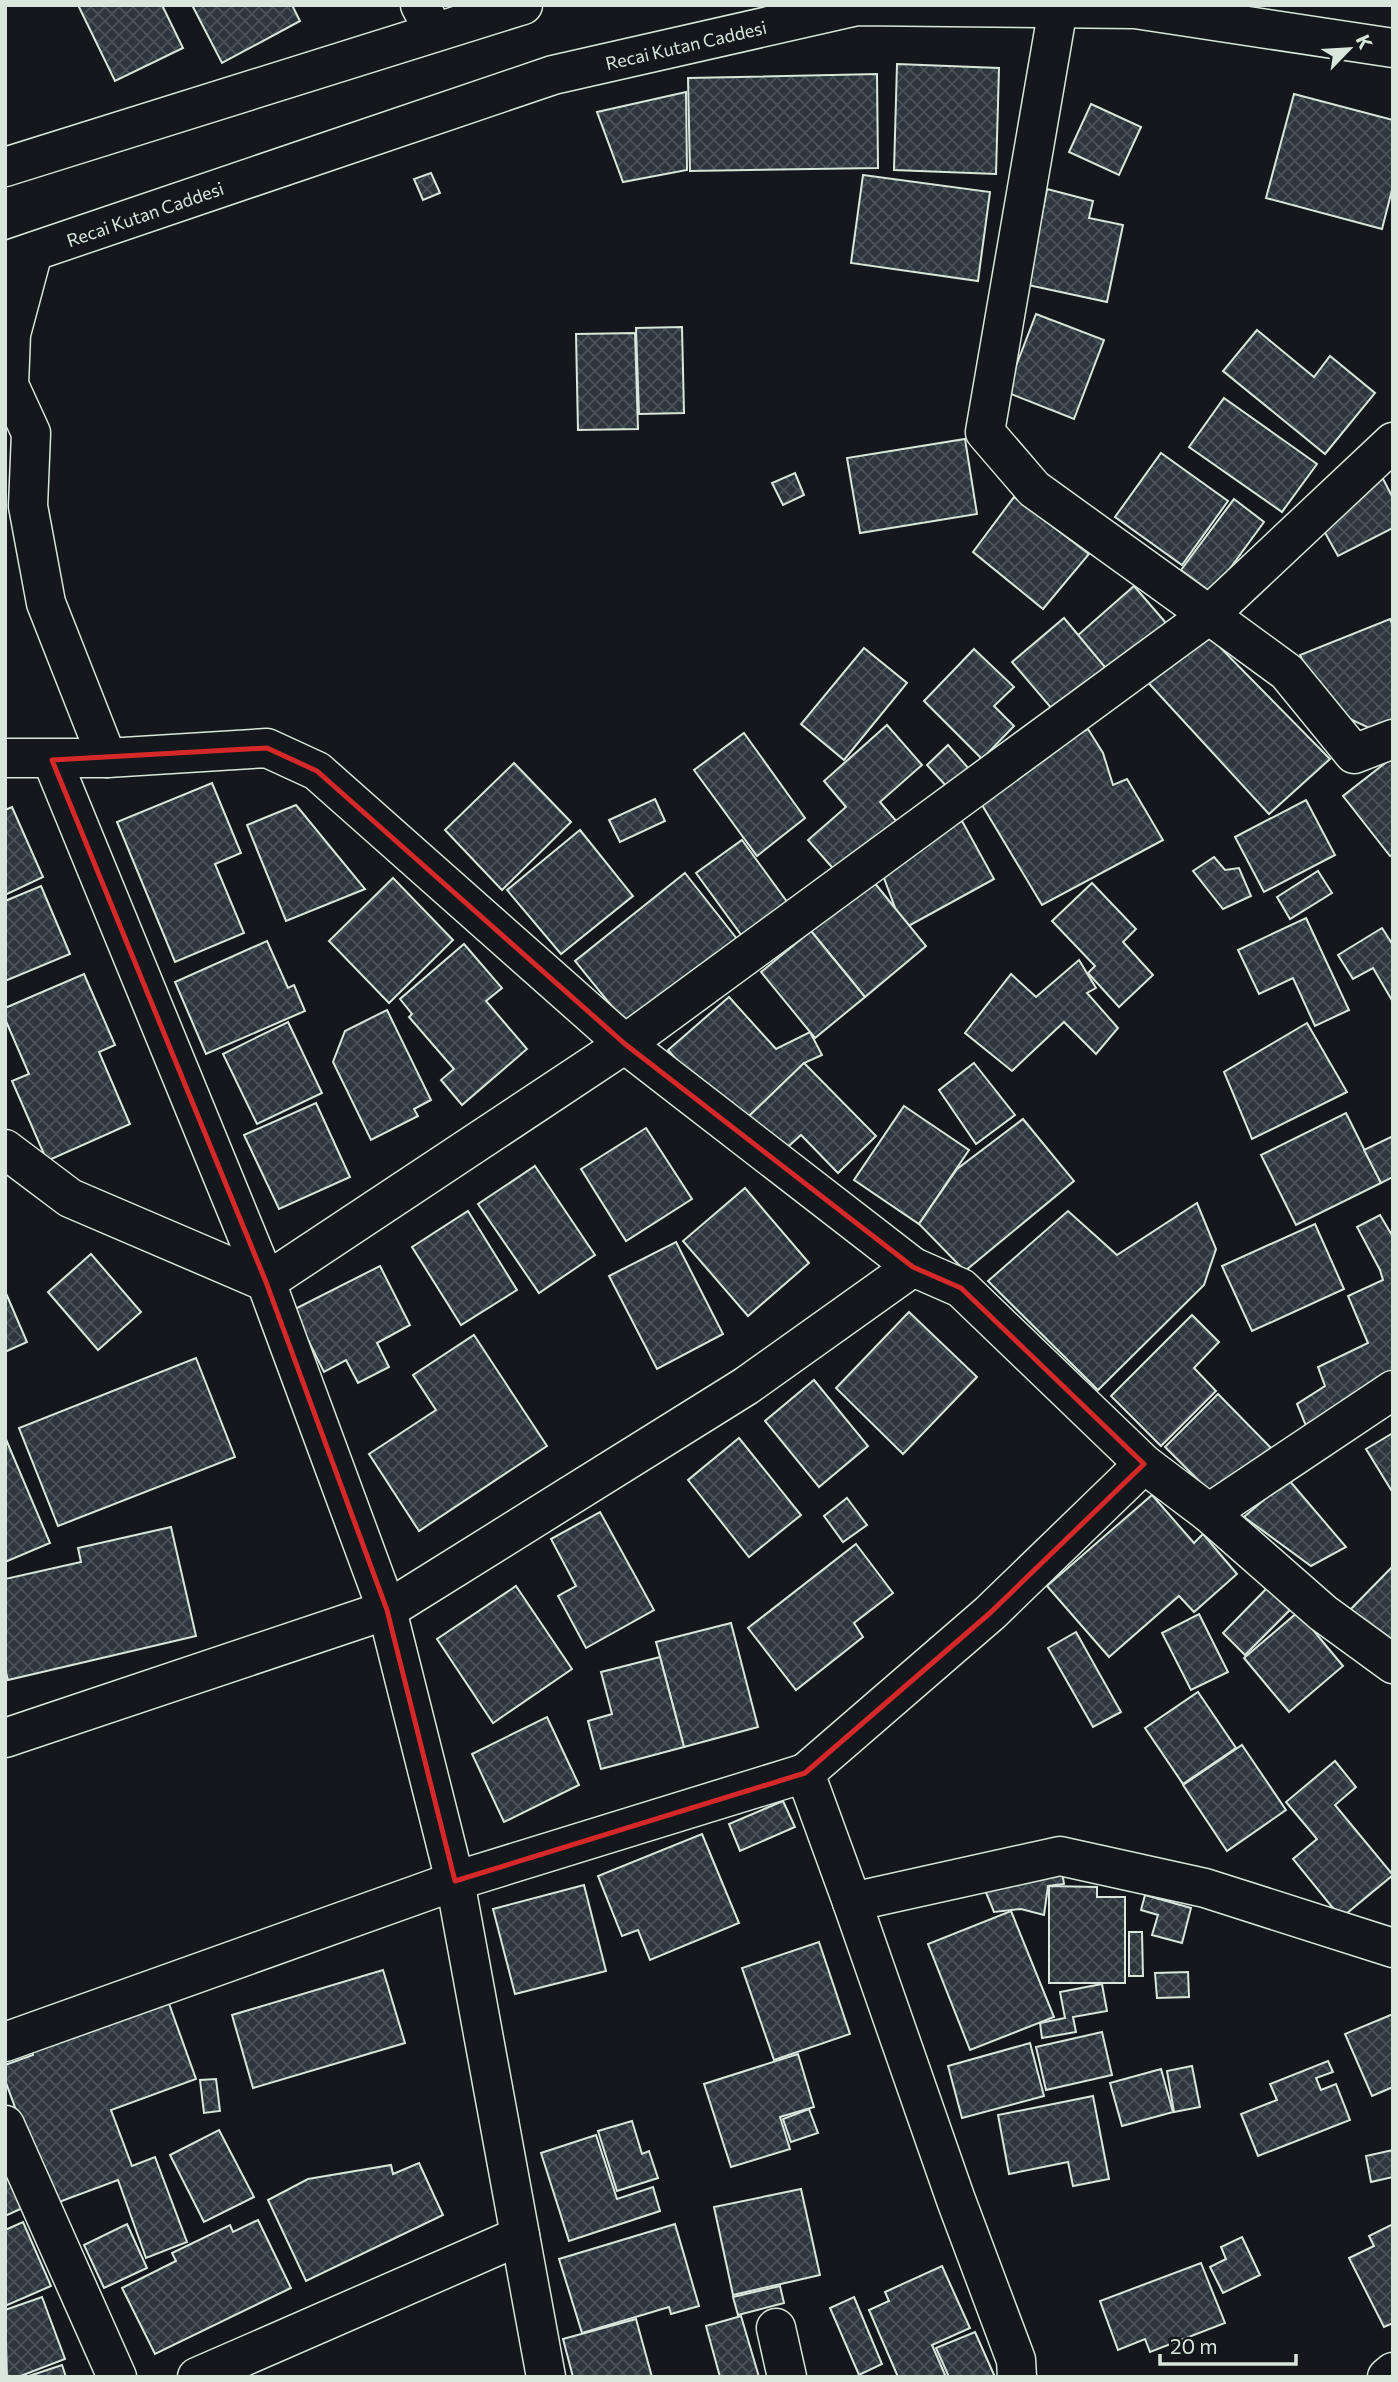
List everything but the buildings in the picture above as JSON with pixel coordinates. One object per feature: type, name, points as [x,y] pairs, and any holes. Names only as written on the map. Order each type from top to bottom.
[{"type":"street","points":[[5,167],[427,19],[523,5]]},
{"type":"street","name":"Recai Kutan Caddesi","points":[[19,256],[553,75],[857,6],[1135,9],[1393,48]]},
{"type":"street","points":[[1058,8],[985,432],[1034,489],[1287,672],[1354,754],[1393,739]]},
{"type":"street","points":[[19,256],[10,334],[9,385],[31,433],[28,506],[47,603],[107,758]]},
{"type":"street","points":[[266,1282],[625,1044],[1209,615],[1393,442]]},
{"type":"street","points":[[5,758],[107,758],[267,748],[317,771],[625,1044],[912,1266],[961,1289],[1144,1464],[1209,1513],[1323,1613],[1393,1664]]},
{"type":"street","points":[[52,760],[266,1282],[387,1610],[455,1881],[546,2377]]},
{"type":"street","points":[[5,1149],[71,1198],[266,1282]]},
{"type":"street","points":[[5,1738],[387,1610],[747,1386],[912,1266]]},
{"type":"street","points":[[1209,1513],[1393,1390]]},
{"type":"street","points":[[5,2042],[455,1881],[805,1773],[990,1613],[1144,1464]]},
{"type":"street","points":[[805,1773],[956,2200],[1016,2360],[1017,2377]]},
{"type":"street","points":[[852,1902],[1060,1856],[1205,1888],[1393,1948]]},
{"type":"street","points":[[5,2125],[117,2377]]},
{"type":"street","points":[[197,2377],[520,2236]]},
{"type":"street","points":[[776,2328],[787,2377]]},
{"type":"street","points":[[1387,2377],[1393,2372]]},
{"type":"highlighted area","points":[[267,748],[317,771],[625,1044],[913,1267],[961,1288],[1144,1464],[990,1613],[805,1773],[455,1881],[387,1610],[266,1282],[52,760]]}]
